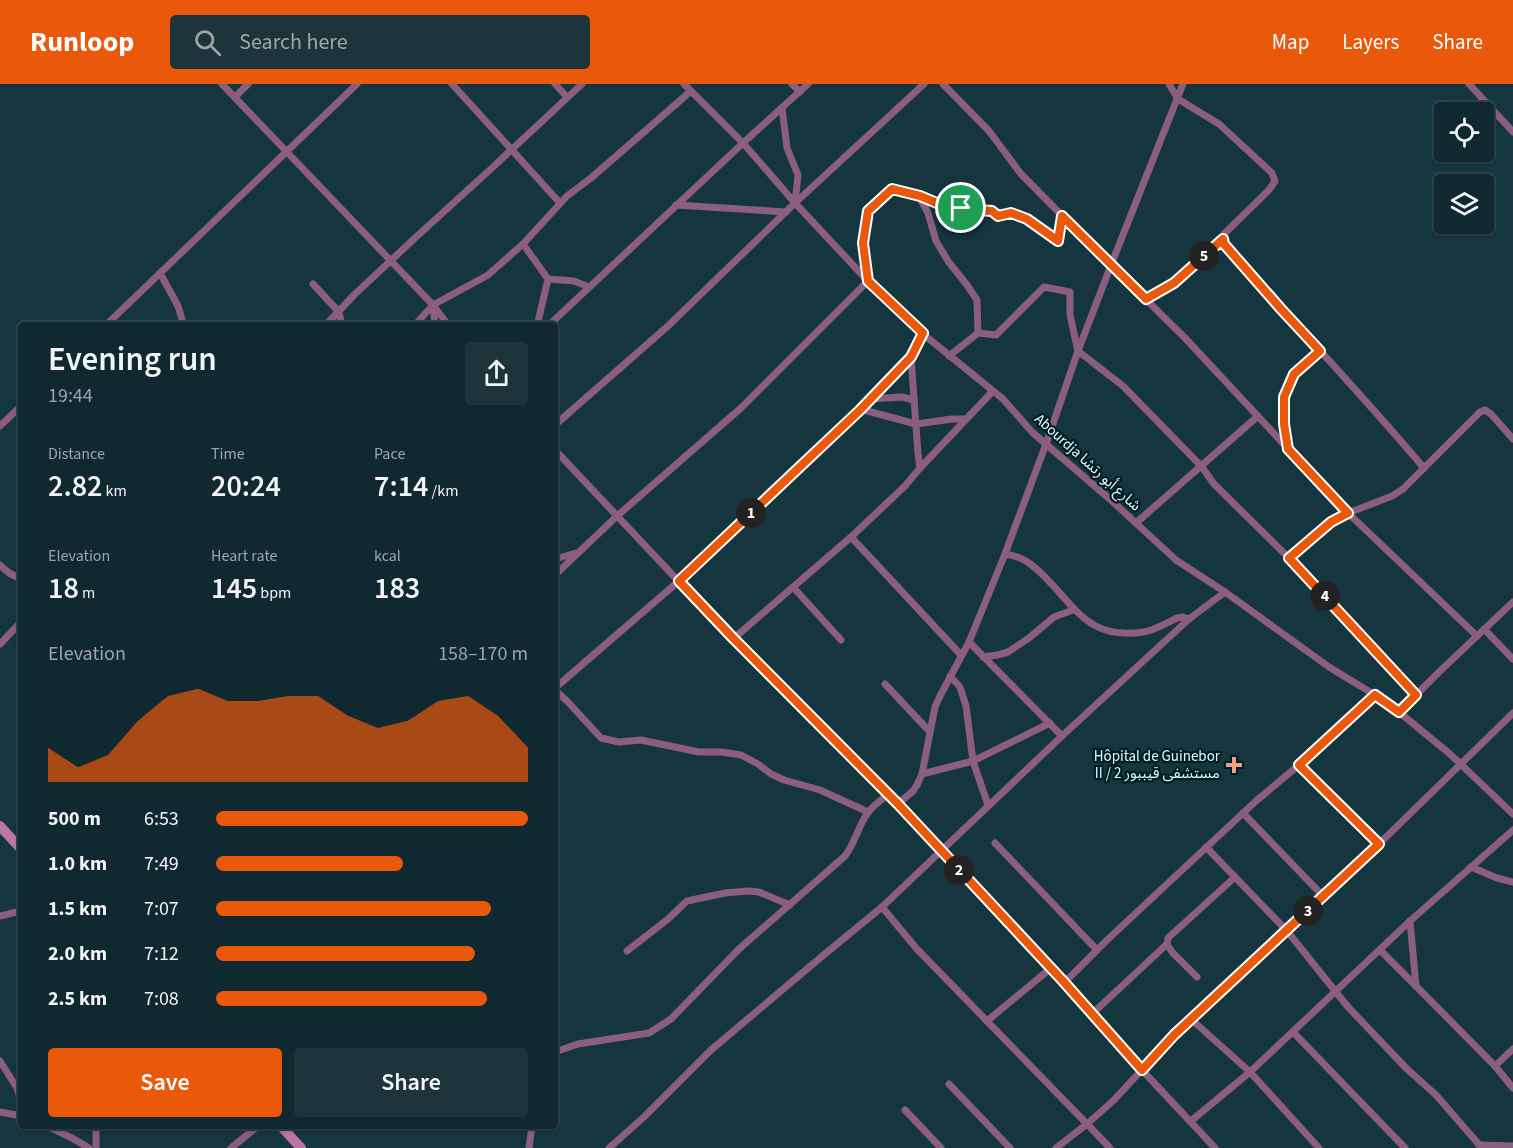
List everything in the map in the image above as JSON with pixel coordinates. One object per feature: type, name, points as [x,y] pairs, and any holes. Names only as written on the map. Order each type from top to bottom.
[{"type":"street","points":[[222,84],[391,260],[446,322]]},
{"type":"street","points":[[235,97],[248,84]]},
{"type":"street","points":[[109,322],[357,84]]},
{"type":"street","points":[[452,84],[560,203]]},
{"type":"street","points":[[555,84],[567,97]]},
{"type":"street","points":[[329,322],[391,260],[582,84]]},
{"type":"street","name":"Abourdja شارع أبو رتشا","points":[[684,84],[742,143],[868,281],[949,356],[1004,399],[1032,432],[1176,560],[1225,592],[1329,667],[1399,712],[1435,741],[1513,814]]},
{"type":"street","points":[[792,84],[800,92]]},
{"type":"street","points":[[552,322],[808,84]]},
{"type":"street","points":[[558,422],[668,326],[795,203],[924,84]]},
{"type":"street","points":[[943,84],[989,131],[1021,174],[1185,338],[1348,513],[1477,636]]},
{"type":"street","points":[[1146,299],[1174,283],[1223,239],[1224,234],[1275,182],[1272,173],[1219,124],[1178,99],[1169,84]]},
{"type":"street","points":[[898,804],[913,791],[922,774],[935,707],[969,642],[1005,554],[1078,351],[1183,84]]},
{"type":"street","points":[[1469,84],[1513,132]]},
{"type":"street","points":[[418,322],[433,305],[488,275],[523,244],[567,196],[691,91]]},
{"type":"street","points":[[782,108],[787,148],[798,175],[795,203]]},
{"type":"street","points":[[558,572],[617,516],[741,408],[868,281],[863,243],[868,211],[892,189],[920,196],[949,208],[992,211],[998,216],[1011,213],[1027,219],[1058,241],[1062,216]]},
{"type":"street","points":[[920,196],[928,213],[936,241],[977,300],[978,333]]},
{"type":"street","points":[[676,205],[786,212]]},
{"type":"street","points":[[1223,239],[1224,244],[1281,309],[1382,418],[1424,468]]},
{"type":"street","points":[[523,244],[548,279],[538,322]]},
{"type":"street","points":[[159,273],[178,306],[183,322]]},
{"type":"street","points":[[548,279],[574,281],[589,287]]},
{"type":"street","points":[[313,284],[339,312],[341,322]]},
{"type":"street","points":[[949,356],[978,333],[996,335],[1044,287],[1070,292],[1070,315],[1078,351],[1122,386],[1202,467],[1214,484],[1289,558],[1416,695]]},
{"type":"street","points":[[433,305],[435,322]]},
{"type":"street","points":[[558,686],[679,581],[860,410],[911,357],[923,333]]},
{"type":"street","points":[[1288,449],[1284,424],[1284,397],[1294,374],[1320,351]]},
{"type":"street","points":[[911,357],[920,468]]},
{"type":"street","points":[[734,639],[851,537],[905,486],[993,391]]},
{"type":"street","points":[[870,399],[914,400]]},
{"type":"street","points":[[0,426],[18,409]]},
{"type":"street","points":[[860,410],[916,423],[966,419]]},
{"type":"street","points":[[1289,558],[1331,522],[1403,489],[1480,412],[1485,410],[1491,414],[1513,439]]},
{"type":"street","points":[[1136,523],[1258,416]]},
{"type":"street","points":[[558,453],[734,639],[898,804],[1215,1148]]},
{"type":"street","points":[[851,537],[961,656]]},
{"type":"street","points":[[558,557],[577,553]]},
{"type":"street","points":[[1005,554],[1022,559],[1037,568],[1073,610],[1091,625],[1105,631],[1144,632],[1177,618],[1183,617],[1189,620]]},
{"type":"street","points":[[0,565],[18,578]]},
{"type":"street","points":[[793,587],[841,640]]},
{"type":"street","points":[[609,1148],[644,1117],[711,1050],[882,908],[1062,736],[1189,620],[1225,592]]},
{"type":"street","points":[[1399,712],[1513,602]]},
{"type":"street","points":[[983,657],[998,656],[1008,652],[1054,617],[1073,610]]},
{"type":"street","points":[[0,644],[18,625]]},
{"type":"street","points":[[1484,629],[1513,659]]},
{"type":"street","points":[[969,642],[1062,736]]},
{"type":"street","points":[[950,676],[960,687],[966,706],[973,761],[988,805]]},
{"type":"street","points":[[885,684],[930,732]]},
{"type":"street","points":[[558,692],[601,738],[619,742],[641,740],[699,752],[741,755],[784,780],[820,790],[868,812]]},
{"type":"street","points":[[1063,981],[1069,978],[1243,813],[1375,695]]},
{"type":"street","points":[[1056,1148],[1114,1100],[1166,1043],[1379,844],[1513,713]]},
{"type":"street","points":[[922,774],[973,761],[1050,723]]},
{"type":"street","points":[[1299,765],[1379,844]]},
{"type":"street","points":[[558,1051],[578,1044],[649,1033],[671,1019],[739,949],[845,856],[852,847],[868,812],[888,795]]},
{"type":"street","points":[[1506,808],[1513,801]]},
{"type":"street","points":[[1243,813],[1323,896]]},
{"type":"street","points":[[0,826],[18,842]]},
{"type":"street","points":[[1191,1121],[1250,1072],[1410,921],[1513,830]]},
{"type":"street","points":[[995,843],[1096,950]]},
{"type":"street","points":[[1206,848],[1287,931],[1348,1007],[1407,1069],[1436,1095],[1480,1146],[1513,1146]]},
{"type":"street","points":[[1471,867],[1513,882]]},
{"type":"street","points":[[1093,1013],[1167,944],[1168,938],[1235,877]]},
{"type":"street","points":[[627,951],[687,901],[748,891],[759,892],[790,905]]},
{"type":"street","points":[[882,908],[916,948],[1110,1148]]},
{"type":"street","points":[[0,916],[18,912]]},
{"type":"street","points":[[1410,921],[1416,986]]},
{"type":"street","points":[[1167,944],[1197,977]]},
{"type":"street","points":[[1380,950],[1495,1066],[1513,1088]]},
{"type":"street","points":[[987,1021],[1051,968]]},
{"type":"street","points":[[1192,1020],[1250,1072],[1318,1148]]},
{"type":"street","points":[[1293,1032],[1404,1148]]},
{"type":"street","points":[[1495,1066],[1513,1049]]},
{"type":"street","points":[[0,1061],[18,1094]]},
{"type":"street","points":[[949,1084],[1010,1148]]},
{"type":"street","points":[[905,1110],[941,1148]]},
{"type":"street","points":[[0,1112],[18,1115]]},
{"type":"street","points":[[53,1129],[89,1148]]},
{"type":"street","points":[[96,1129],[96,1148]]},
{"type":"street","points":[[231,1148],[254,1129]]},
{"type":"street","points":[[284,1129],[301,1148]]},
{"type":"street","points":[[529,1148],[532,1129]]},
{"type":"place","name":"Hôpital de Guinebor II / مستشفى قيببور 2","points":[[1234,765]]},
{"type":"route","points":[[892,189],[920,196],[949,208],[961,208],[992,211],[998,216],[1011,213],[1027,219],[1058,241],[1062,216],[1146,299],[1174,283],[1223,239],[1224,244],[1320,351],[1294,374],[1284,397],[1284,424],[1288,449],[1348,513],[1331,522],[1289,558],[1416,695],[1399,712],[1375,695],[1299,765],[1379,844],[1174,1035],[1142,1070],[1063,981],[898,804],[679,581],[860,410],[911,357],[923,333],[868,281],[863,243],[868,211],[892,189]]}]
